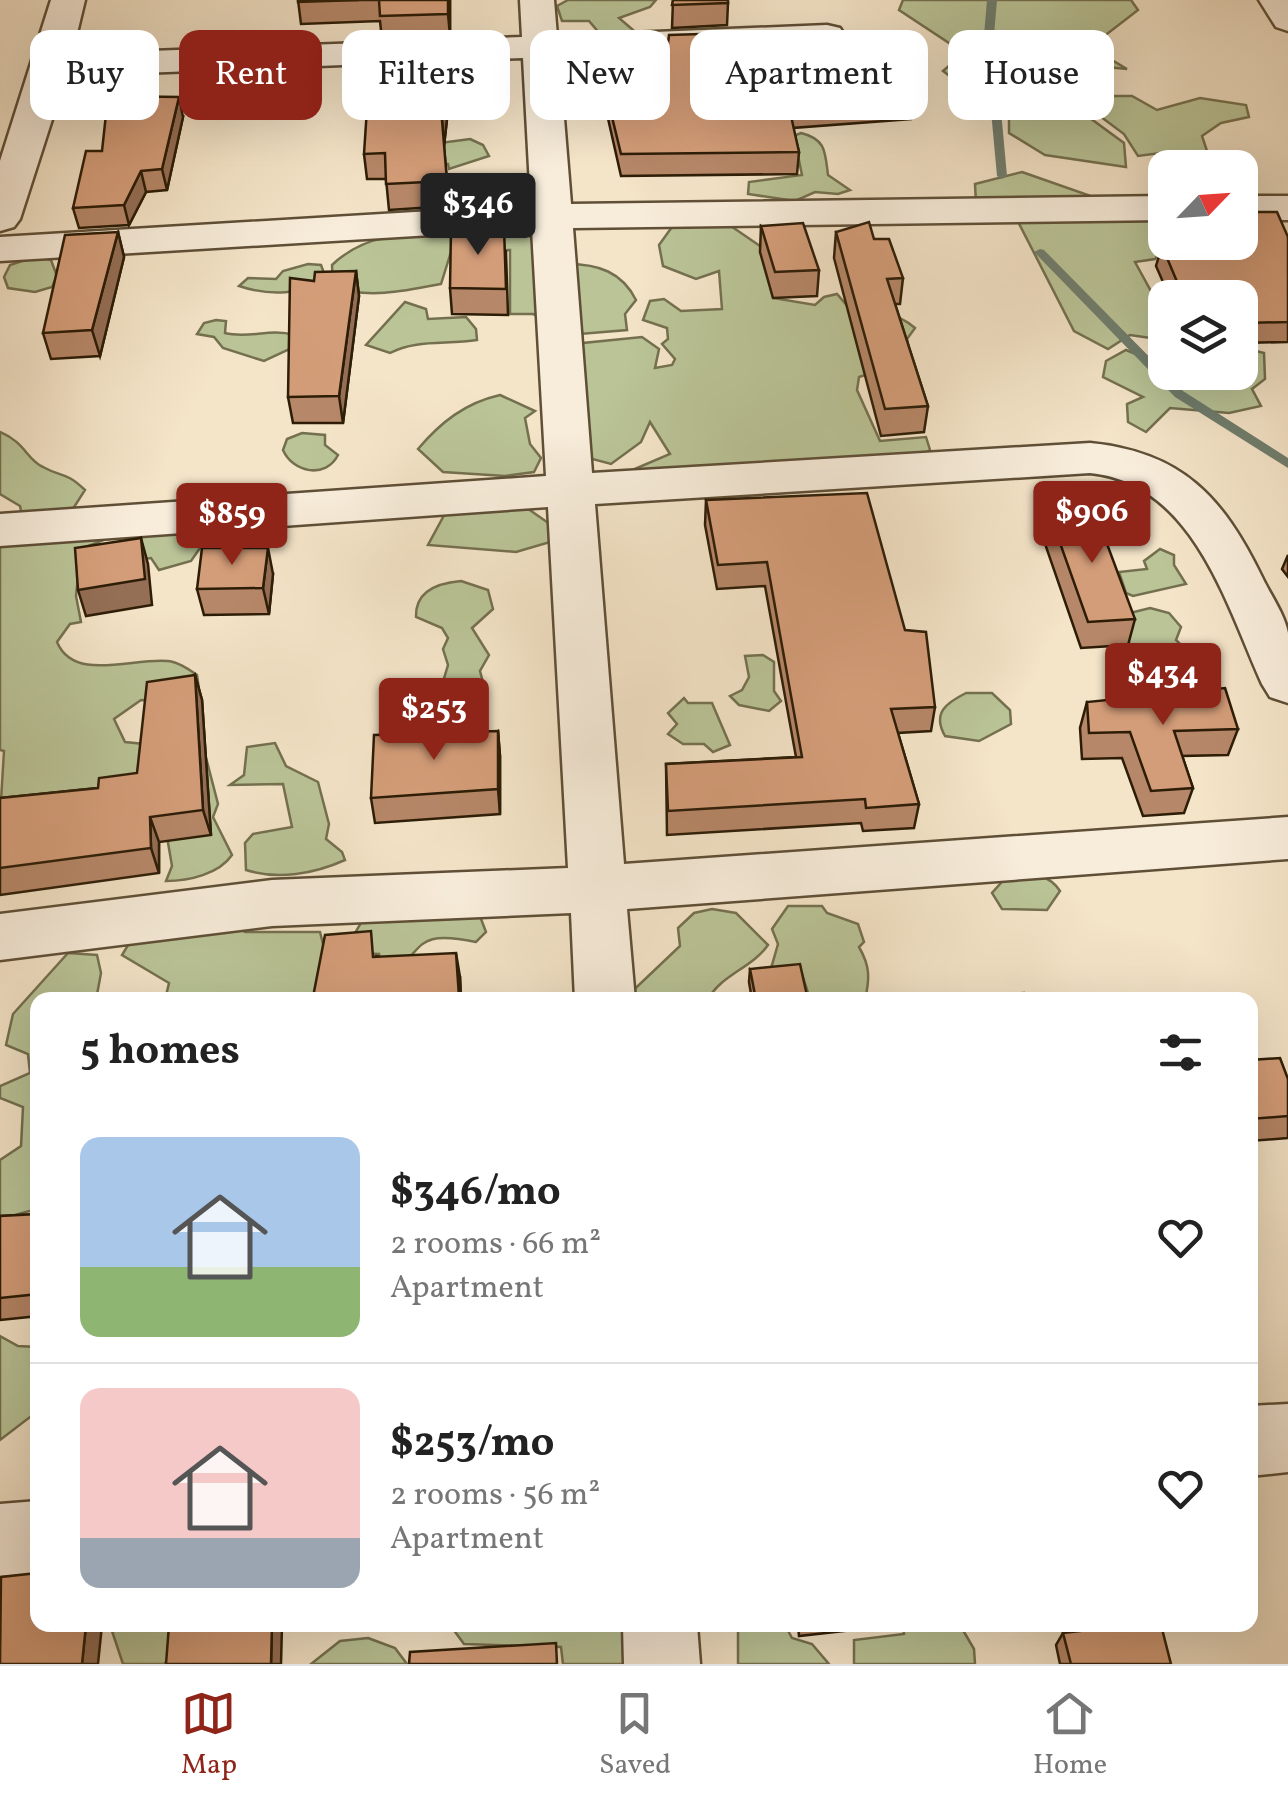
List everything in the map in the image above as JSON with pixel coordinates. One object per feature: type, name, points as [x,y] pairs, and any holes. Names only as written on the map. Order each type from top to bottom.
[{"type":"street","points":[[60,30],[68,0]]},
{"type":"street","points":[[159,56],[538,22],[703,30]]},
{"type":"street","points":[[538,22],[574,493],[595,890],[604,992]]},
{"type":"street","points":[[0,219],[33,120]]},
{"type":"street","points":[[0,249],[553,216],[1148,208]]},
{"type":"street","points":[[1258,208],[1288,208]]},
{"type":"street","points":[[0,530],[310,506],[574,493],[1076,458],[1131,462],[1181,496],[1216,532],[1288,684]]},
{"type":"street","points":[[0,937],[272,903],[595,890],[1288,838]]},
{"type":"street","points":[[1258,1440],[1288,1438]]},
{"type":"street","points":[[0,1540],[30,1538]]},
{"type":"street","points":[[660,1632],[662,1664]]},
{"type":"green space","points":[[568,0],[656,0],[650,7],[619,18],[633,30],[597,30],[589,21],[562,21],[557,6]]},
{"type":"green space","points":[[903,0],[1131,0],[1138,10],[1112,30],[948,30],[948,42],[899,10]]},
{"type":"green space","points":[[1114,96],[1132,96],[1157,110],[1200,98],[1246,105],[1249,117],[1221,123],[1202,136],[1207,150],[1148,150],[1148,155],[1138,156],[1124,134],[1105,120],[1114,120]]},
{"type":"green space","points":[[1009,120],[1093,120],[1124,143],[1126,167],[1045,155],[1009,133]]},
{"type":"green space","points":[[801,133],[820,143],[828,175],[850,190],[838,194],[815,192],[795,201],[748,194],[749,182],[802,175],[797,151],[788,138]]},
{"type":"green space","points":[[470,139],[483,145],[489,156],[449,169],[448,164],[436,164],[432,144]]},
{"type":"green space","points":[[1022,172],[1099,199],[1148,196],[1148,260],[1135,262],[1148,286],[1148,338],[1130,335],[1108,349],[1074,331],[1009,204],[976,203],[975,184]]},
{"type":"green space","points":[[725,222],[760,246],[773,298],[815,305],[824,297],[837,294],[856,316],[887,314],[915,328],[907,339],[911,361],[859,377],[857,390],[880,441],[926,437],[930,450],[906,466],[623,474],[670,454],[650,422],[641,442],[611,464],[551,448],[583,343],[642,337],[659,349],[655,368],[672,365],[675,359],[662,344],[668,339],[667,328],[643,320],[650,301],[664,299],[681,311],[722,309],[719,271],[696,279],[663,266],[659,245],[672,227]]},
{"type":"green space","points":[[508,231],[530,236],[540,252],[551,322],[533,314],[510,314],[510,250],[451,252],[441,284],[373,293],[333,287],[332,265],[351,250],[372,241],[416,234]]},
{"type":"green space","points":[[34,257],[51,260],[57,276],[52,287],[35,292],[8,288],[4,277],[10,265]]},
{"type":"green space","points":[[308,264],[321,265],[324,273],[307,287],[273,292],[239,286],[248,278],[276,279],[283,271]]},
{"type":"green space","points":[[568,264],[599,268],[624,283],[636,300],[625,314],[627,330],[580,334]]},
{"type":"green space","points":[[405,302],[426,309],[428,319],[466,317],[476,329],[477,340],[421,344],[390,353],[366,345]]},
{"type":"green space","points":[[226,321],[225,333],[294,335],[292,348],[264,361],[223,348],[214,337],[197,334],[204,323]]},
{"type":"green space","points":[[1126,350],[1148,359],[1148,390],[1253,390],[1261,406],[1229,413],[1170,408],[1146,432],[1128,422],[1127,404],[1143,397],[1103,377],[1106,361]]},
{"type":"green space","points":[[1258,352],[1264,353],[1265,379],[1258,384]]},
{"type":"green space","points":[[500,395],[535,411],[525,418],[530,444],[541,458],[534,472],[505,476],[443,472],[418,449],[454,415]]},
{"type":"green space","points":[[0,432],[15,441],[37,464],[68,477],[85,490],[60,529],[101,541],[81,549],[76,596],[81,622],[70,624],[57,642],[65,654],[91,665],[168,661],[197,675],[199,689],[157,701],[141,700],[114,719],[125,742],[204,750],[218,804],[213,817],[232,855],[211,872],[166,881],[172,866],[165,825],[97,803],[0,817],[4,751],[0,750],[0,528],[25,529],[20,506],[0,494]]},
{"type":"green space","points":[[302,433],[325,435],[325,445],[338,455],[333,463],[318,470],[294,464],[283,450],[287,439]]},
{"type":"green space","points":[[261,491],[288,507],[277,536],[200,548],[191,561],[159,570],[151,558],[97,565],[162,510],[193,519],[224,496]]},
{"type":"green space","points":[[524,506],[547,522],[557,540],[516,552],[428,545],[448,508]]},
{"type":"green space","points":[[1160,549],[1174,555],[1174,565],[1186,584],[1133,596],[1126,593],[1119,572],[1147,569],[1144,561]]},
{"type":"green space","points":[[461,581],[488,590],[493,609],[472,628],[489,655],[480,671],[485,690],[462,702],[442,685],[448,665],[443,649],[448,638],[442,628],[416,617],[419,601],[430,590]]},
{"type":"green space","points":[[1150,608],[1169,613],[1181,627],[1176,640],[1186,650],[1184,661],[1140,663],[1130,652],[1126,614]]},
{"type":"green space","points":[[763,655],[774,662],[774,691],[781,701],[769,711],[739,705],[730,696],[742,690],[749,677],[745,656]]},
{"type":"green space","points":[[966,693],[992,693],[1010,710],[1011,724],[979,741],[945,736],[940,721],[943,710]]},
{"type":"green space","points":[[684,698],[688,703],[712,703],[730,745],[713,752],[704,744],[683,744],[668,734],[677,724],[668,713]]},
{"type":"green space","points":[[275,743],[286,766],[318,782],[329,824],[326,839],[342,852],[345,860],[296,874],[246,870],[245,843],[253,834],[292,827],[283,784],[230,785],[244,775],[247,747]]},
{"type":"green space","points":[[1009,874],[1044,878],[1060,891],[1047,910],[1002,909],[992,893]]},
{"type":"green space","points":[[191,893],[245,932],[320,932],[326,956],[318,992],[167,992],[169,983],[122,955],[153,904]]},
{"type":"green space","points":[[788,906],[822,906],[827,913],[858,924],[864,942],[859,947],[868,972],[867,992],[808,992],[801,971],[770,972],[778,944],[772,929]]},
{"type":"green space","points":[[712,909],[736,913],[768,945],[713,992],[631,992],[680,946],[678,928],[694,913]]},
{"type":"green space","points":[[478,911],[486,932],[476,942],[454,938],[428,941],[381,976],[379,954],[355,953],[355,933],[362,921]]},
{"type":"green space","points":[[68,953],[97,955],[101,973],[97,992],[33,992]]},
{"type":"green space","points":[[30,995],[30,1073],[28,1054],[6,1045],[13,1014]]},
{"type":"green space","points":[[30,1073],[30,1211],[0,1219],[0,1160],[21,1146],[23,1107],[0,1098],[0,1086]]},
{"type":"green space","points":[[0,1336],[18,1346],[30,1347],[30,1417],[0,1440]]},
{"type":"green space","points":[[112,1632],[174,1632],[172,1656],[164,1664],[123,1664]]},
{"type":"green space","points":[[455,1632],[627,1634],[626,1664],[563,1664],[561,1647],[464,1644]]},
{"type":"green space","points":[[738,1632],[789,1632],[792,1638],[812,1644],[829,1664],[738,1664]]},
{"type":"green space","points":[[964,1632],[974,1649],[975,1664],[854,1664],[854,1640]]},
{"type":"green space","points":[[368,1638],[395,1648],[407,1664],[311,1664],[340,1641]]},
{"type":"building","points":[[379,0],[448,0],[448,14],[380,16]]},
{"type":"building","points":[[673,0],[728,0],[728,3],[672,5]]},
{"type":"building","points":[[690,34],[690,120],[792,120],[799,152],[621,154],[613,120],[670,120],[670,35]]},
{"type":"building","points":[[159,97],[179,97],[162,169],[141,171],[124,205],[73,208],[86,151],[102,151],[105,120],[159,120]]},
{"type":"building","points":[[366,120],[442,120],[447,181],[386,184],[385,153],[364,154]]},
{"type":"building","points":[[1258,212],[1277,212],[1288,237],[1288,322],[1258,323],[1258,280],[1176,280],[1168,260],[1258,260]]},
{"type":"building","points":[[869,222],[874,239],[889,239],[903,278],[887,279],[928,406],[885,409],[836,232]]},
{"type":"building","points":[[803,223],[819,270],[775,272],[761,226]]},
{"type":"building","points":[[504,227],[506,289],[450,288],[451,228]]},
{"type":"building","points":[[118,232],[92,330],[43,333],[65,235]]},
{"type":"building","points":[[356,271],[339,396],[288,397],[290,278],[314,281],[315,272]]},
{"type":"building","points":[[867,493],[905,630],[926,632],[935,707],[891,709],[919,804],[866,808],[865,799],[668,811],[666,764],[802,757],[767,562],[718,565],[706,500]]},
{"type":"building","points":[[1094,509],[1135,619],[1088,622],[1049,512]]},
{"type":"building","points":[[141,538],[145,579],[78,590],[75,548]]},
{"type":"building","points":[[202,548],[268,548],[263,588],[197,589]]},
{"type":"building","points":[[195,675],[203,810],[150,817],[151,848],[0,868],[0,798],[98,788],[99,778],[137,773],[147,682]]},
{"type":"building","points":[[1225,688],[1238,729],[1174,731],[1193,788],[1151,791],[1130,732],[1089,733],[1087,702]]},
{"type":"building","points":[[498,731],[498,789],[371,798],[374,735]]},
{"type":"building","points":[[371,931],[373,957],[456,953],[459,992],[314,992],[325,935]]},
{"type":"building","points":[[800,964],[806,992],[754,992],[750,969]]},
{"type":"building","points":[[1280,1058],[1288,1079],[1288,1116],[1258,1118],[1258,1059]]},
{"type":"building","points":[[30,1214],[30,1295],[0,1298],[0,1216]]},
{"type":"building","points":[[30,1574],[30,1632],[85,1632],[82,1664],[0,1664],[1,1577]]},
{"type":"building","points":[[168,1632],[272,1632],[271,1664],[166,1664]]},
{"type":"building","points":[[1163,1632],[1171,1664],[1071,1664],[1063,1633]]},
{"type":"building","points":[[556,1643],[557,1664],[409,1664],[410,1652]]},
{"type":"waterway","points":[[992,0],[989,35],[1002,176]]},
{"type":"waterway","points":[[1040,252],[1179,394],[1288,464]]}]
